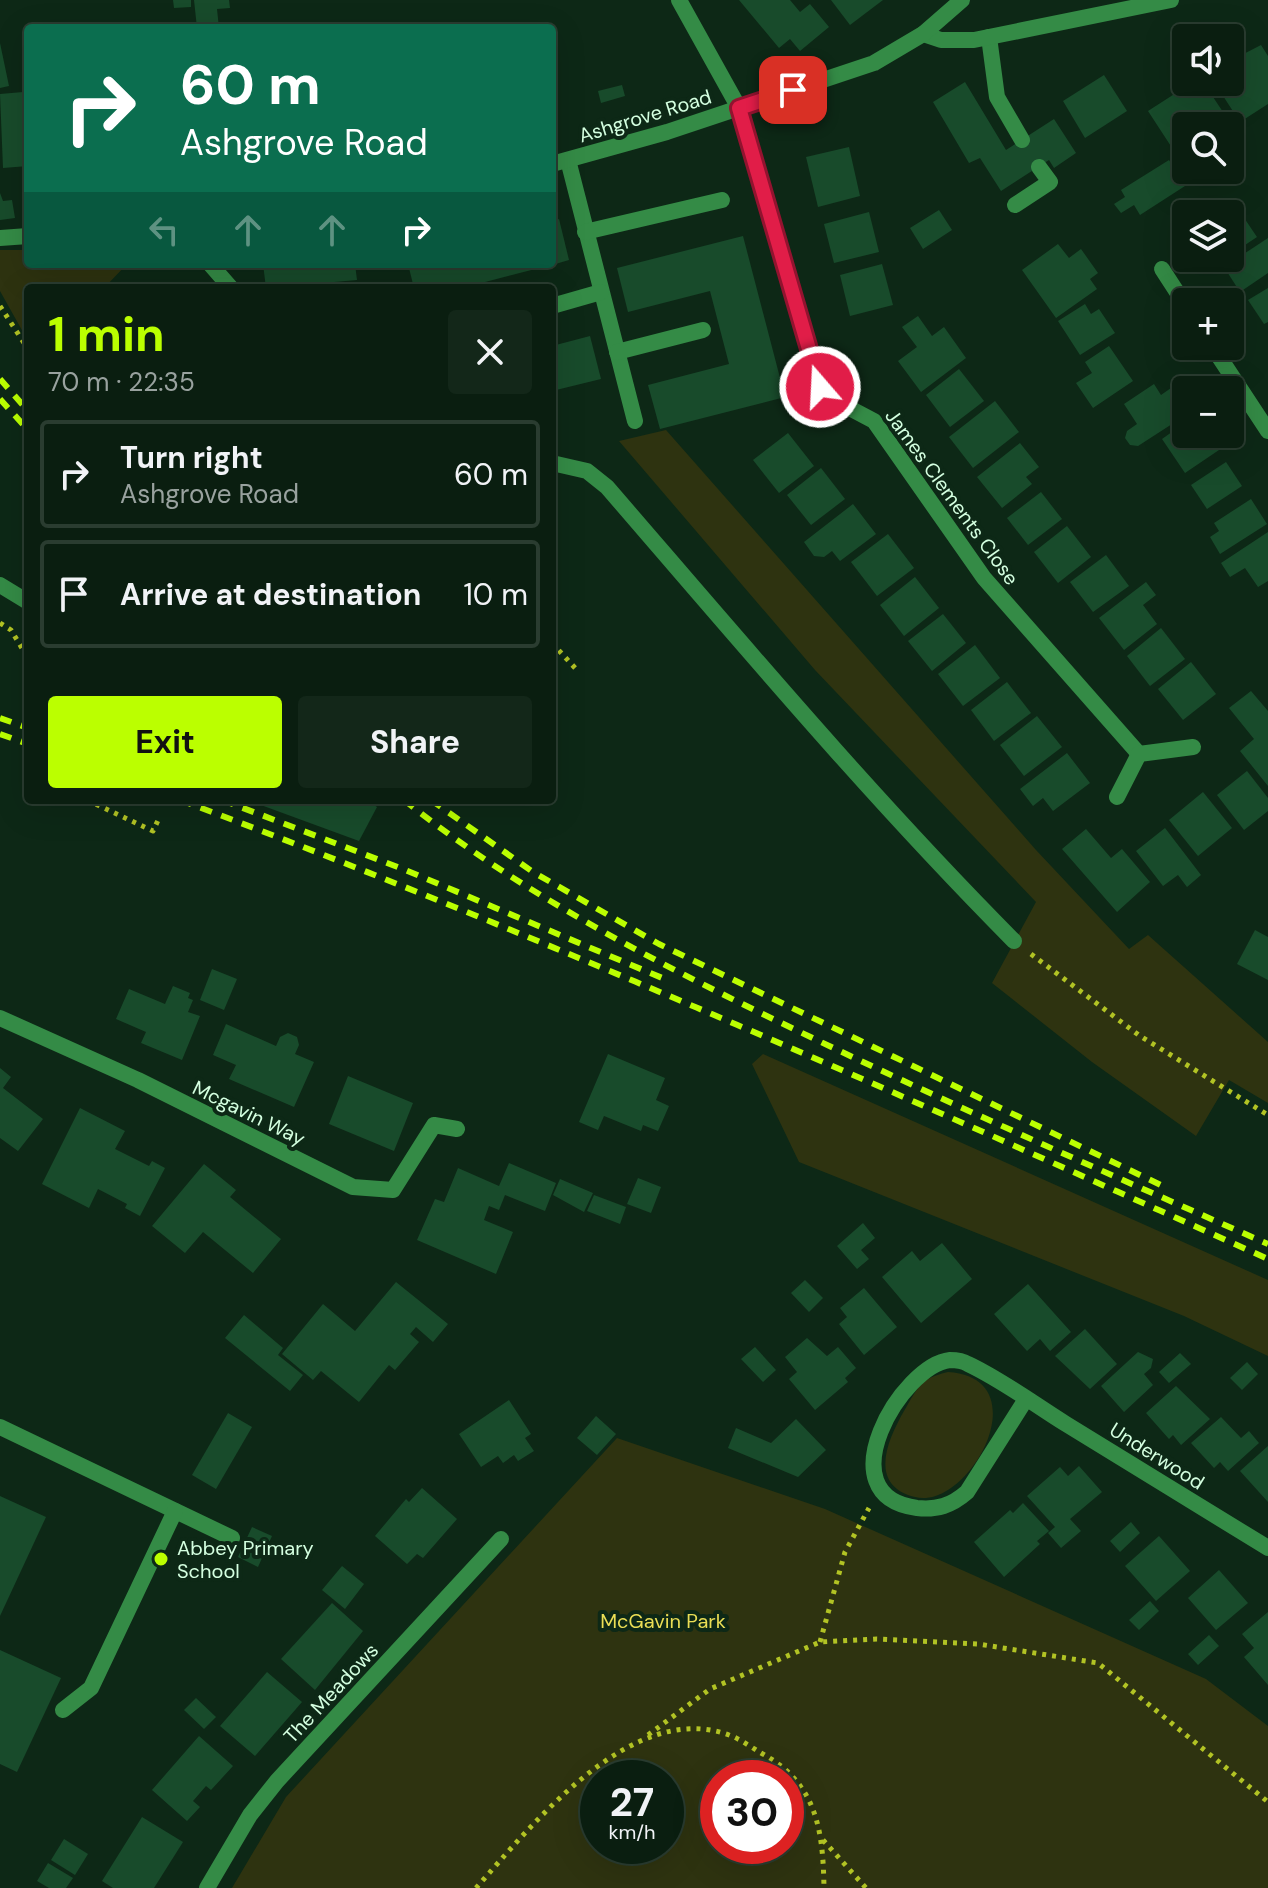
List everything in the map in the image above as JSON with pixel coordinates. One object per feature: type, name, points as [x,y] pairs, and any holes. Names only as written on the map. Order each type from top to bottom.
[{"type":"street","name":"James Clements Close","points":[[679,0],[739,108],[820,387],[838,402],[874,421],[984,578],[1139,754]]},
{"type":"street","name":"Ashgrove Road","points":[[560,162],[874,63],[923,34],[962,0]]},
{"type":"street","points":[[923,34],[958,41],[989,37],[1171,0]]},
{"type":"street","points":[[989,37],[997,97],[1022,140]]},
{"type":"street","points":[[560,162],[585,232],[635,421]]},
{"type":"street","points":[[1015,205],[1050,182],[1039,167]]},
{"type":"street","points":[[585,232],[722,200]]},
{"type":"street","points":[[0,238],[24,236]]},
{"type":"street","points":[[214,268],[228,284]]},
{"type":"street","points":[[1162,269],[1174,288]]},
{"type":"street","points":[[556,305],[601,292]]},
{"type":"street","points":[[617,352],[703,330]]},
{"type":"street","points":[[1221,360],[1268,431]]},
{"type":"street","points":[[556,464],[587,471],[607,487],[839,756],[932,859],[1014,941]]},
{"type":"street","points":[[0,585],[24,600]]},
{"type":"street","points":[[1117,797],[1139,754],[1193,747]]},
{"type":"street","name":"Mcgavin Way","points":[[0,1018],[138,1080],[353,1187],[393,1190],[434,1125],[457,1129]]},
{"type":"street","name":"Underwood","points":[[879,1490],[873,1473],[876,1438],[920,1374],[949,1360],[965,1362],[1268,1548]]},
{"type":"street","points":[[879,1490],[897,1504],[912,1507],[944,1507],[956,1501],[967,1492],[1026,1399]]},
{"type":"street","points":[[0,1427],[232,1538]]},
{"type":"street","points":[[63,1710],[91,1688],[175,1511]]},
{"type":"street","name":"The Meadows","points":[[207,1888],[250,1815],[277,1781],[501,1539]]},
{"type":"path","points":[[0,306],[24,343]]},
{"type":"path","points":[[0,623],[11,630],[24,651]]},
{"type":"path","points":[[556,647],[576,669]]},
{"type":"path","points":[[96,804],[153,831],[160,816]]},
{"type":"path","points":[[1014,941],[1140,1036],[1268,1115]]},
{"type":"path","points":[[820,1642],[845,1552],[879,1490]]},
{"type":"path","points":[[476,1888],[568,1788],[710,1689],[820,1642],[877,1639],[978,1644],[1098,1663],[1268,1802]]},
{"type":"path","points":[[648,1735],[690,1730],[727,1734],[776,1761],[806,1792],[823,1839],[824,1888]]},
{"type":"path","points":[[823,1839],[866,1888]]},
{"type":"green space","points":[[0,250],[24,250],[24,268],[123,268],[108,284],[24,284],[24,334],[0,291]]},
{"type":"green space","points":[[666,430],[1036,850],[1129,949],[1148,935],[1268,1042],[1268,1103],[1229,1080],[1196,1136],[1092,1062],[992,983],[1036,902],[815,670],[619,441]]},
{"type":"green space","points":[[763,1054],[1268,1280],[1268,1356],[1184,1316],[799,1162],[752,1064]]},
{"type":"green space","points":[[948,1372],[975,1380],[990,1396],[993,1418],[987,1442],[974,1465],[956,1484],[936,1496],[915,1497],[900,1491],[891,1482],[886,1472],[888,1447],[898,1422],[919,1387],[930,1378]]},
{"type":"green space","name":"McGavin Park","points":[[617,1438],[825,1509],[1206,1679],[1268,1726],[1268,1888],[232,1888],[286,1797]]},
{"type":"building","points":[[173,0],[191,0],[191,7],[174,8]]},
{"type":"building","points":[[194,0],[229,0],[230,8],[217,9],[219,24],[197,24]]},
{"type":"building","points":[[739,0],[790,0],[800,12],[810,4],[829,27],[800,51],[790,39],[779,48]]},
{"type":"building","points":[[831,0],[883,0],[850,25]]},
{"type":"building","points":[[0,43],[9,86],[0,88]]},
{"type":"building","points":[[1261,45],[1268,56],[1268,104],[1244,119],[1244,112],[1234,112],[1223,96],[1244,96],[1244,54]]},
{"type":"building","points":[[1104,75],[1127,111],[1085,138],[1063,101]]},
{"type":"building","points":[[965,82],[1006,150],[1054,119],[1076,153],[1054,168],[1049,160],[1001,191],[980,158],[969,163],[933,102]]},
{"type":"building","points":[[622,85],[625,96],[601,103],[598,91]]},
{"type":"building","points":[[23,92],[24,166],[3,168],[0,94]]},
{"type":"building","points":[[1172,96],[1212,96],[1223,112],[1172,112],[1172,148],[1148,111]]},
{"type":"building","points":[[849,147],[860,196],[818,207],[806,157]]},
{"type":"building","points":[[1169,160],[1172,184],[1185,186],[1140,215],[1134,205],[1121,213],[1114,204],[1125,197],[1121,190]]},
{"type":"building","points":[[0,193],[3,201],[12,200],[15,218],[0,220]]},
{"type":"building","points":[[939,210],[952,230],[923,249],[910,228]]},
{"type":"building","points":[[869,212],[879,252],[834,263],[824,224]]},
{"type":"building","points":[[1244,218],[1257,237],[1244,246]]},
{"type":"building","points":[[559,219],[569,260],[556,264],[556,220]]},
{"type":"building","points":[[743,236],[785,397],[660,429],[648,385],[729,364],[710,291],[628,312],[617,268]]},
{"type":"building","points":[[1268,238],[1268,273],[1244,289],[1237,288],[1227,272],[1244,272],[1244,254]]},
{"type":"building","points":[[1058,244],[1069,258],[1081,249],[1098,273],[1090,279],[1097,289],[1056,318],[1022,270]]},
{"type":"building","points":[[882,264],[893,305],[850,316],[840,275]]},
{"type":"building","points":[[264,268],[356,268],[357,280],[312,284],[266,284]]},
{"type":"building","points":[[409,268],[539,268],[477,284],[413,284]]},
{"type":"building","points":[[1268,288],[1268,322],[1264,324],[1248,300]]},
{"type":"building","points":[[1085,304],[1091,314],[1099,309],[1115,333],[1080,355],[1058,321]]},
{"type":"building","points":[[918,316],[932,336],[944,327],[966,358],[921,392],[898,361],[917,347],[902,327]]},
{"type":"building","points":[[590,336],[601,379],[556,390],[556,345]]},
{"type":"building","points":[[1109,346],[1133,381],[1093,408],[1076,383],[1092,373],[1085,362]]},
{"type":"building","points":[[959,369],[984,401],[950,427],[926,395]]},
{"type":"building","points":[[1154,384],[1161,395],[1171,388],[1172,424],[1138,446],[1130,445],[1125,438],[1127,431],[1137,424],[1124,404]]},
{"type":"building","points":[[995,401],[1019,432],[973,468],[949,437]]},
{"type":"building","points":[[1172,432],[1172,448],[1219,450],[1185,473],[1162,439]]},
{"type":"building","points":[[788,433],[814,466],[779,493],[753,460]]},
{"type":"building","points":[[1020,443],[1039,467],[1026,477],[1032,484],[1002,508],[977,477]]},
{"type":"building","points":[[1226,462],[1242,486],[1207,509],[1191,485]]},
{"type":"building","points":[[821,468],[845,499],[811,525],[787,495]]},
{"type":"building","points":[[1041,492],[1062,519],[1028,545],[1007,518]]},
{"type":"building","points":[[1251,499],[1267,524],[1220,554],[1210,537],[1219,531],[1214,523]]},
{"type":"building","points":[[853,504],[876,534],[840,561],[832,551],[824,557],[814,556],[804,542]]},
{"type":"building","points":[[1067,526],[1091,557],[1058,583],[1034,552]]},
{"type":"building","points":[[1268,532],[1268,581],[1258,587],[1245,568],[1230,577],[1221,563]]},
{"type":"building","points":[[888,534],[914,568],[877,596],[851,562]]},
{"type":"building","points":[[1106,555],[1129,586],[1093,612],[1070,582]]},
{"type":"building","points":[[915,577],[939,608],[904,636],[880,605]]},
{"type":"building","points":[[1146,582],[1156,595],[1143,605],[1157,624],[1124,650],[1099,618]]},
{"type":"building","points":[[943,614],[966,643],[932,671],[908,641]]},
{"type":"building","points":[[1161,628],[1185,659],[1150,686],[1127,656]]},
{"type":"building","points":[[975,645],[1000,678],[963,706],[938,674]]},
{"type":"building","points":[[1191,662],[1216,694],[1183,720],[1158,689]]},
{"type":"building","points":[[1007,682],[1031,713],[994,741],[971,710]]},
{"type":"building","points":[[1251,691],[1268,711],[1268,786],[1240,751],[1254,739],[1229,708]]},
{"type":"building","points":[[1037,716],[1062,747],[1024,776],[1000,745]]},
{"type":"building","points":[[1067,753],[1090,783],[1053,811],[1043,798],[1033,806],[1020,789]]},
{"type":"building","points":[[1247,771],[1268,798],[1268,811],[1244,830],[1217,795]]},
{"type":"building","points":[[1203,792],[1232,828],[1198,856],[1169,820]]},
{"type":"building","points":[[258,804],[373,804],[377,807],[359,841]]},
{"type":"building","points":[[1165,828],[1201,875],[1187,887],[1178,875],[1163,886],[1136,851]]},
{"type":"building","points":[[1086,829],[1111,858],[1122,849],[1150,882],[1117,912],[1062,849]]},
{"type":"building","points":[[1255,930],[1268,937],[1268,980],[1237,964]]},
{"type":"building","points":[[212,969],[237,979],[224,1010],[200,1000]]},
{"type":"building","points":[[173,986],[190,993],[188,998],[193,1000],[188,1012],[200,1016],[182,1060],[141,1043],[146,1032],[116,1019],[129,989],[165,1004]]},
{"type":"building","points":[[226,1024],[276,1046],[280,1037],[288,1033],[297,1037],[299,1045],[295,1054],[314,1062],[294,1107],[229,1079],[236,1065],[213,1055]]},
{"type":"building","points":[[608,1054],[665,1078],[656,1100],[669,1106],[658,1131],[643,1125],[641,1131],[604,1116],[598,1130],[579,1122]]},
{"type":"building","points":[[0,1068],[11,1077],[3,1088],[43,1119],[18,1151],[0,1138]]},
{"type":"building","points":[[348,1076],[413,1103],[394,1151],[329,1124]]},
{"type":"building","points":[[80,1108],[125,1131],[115,1149],[149,1166],[152,1161],[165,1168],[140,1216],[125,1208],[127,1204],[98,1189],[89,1208],[42,1184]]},
{"type":"building","points":[[509,1163],[556,1183],[545,1211],[505,1195],[499,1210],[489,1206],[484,1220],[513,1232],[496,1274],[417,1240],[435,1199],[444,1202],[458,1168],[499,1186]]},
{"type":"building","points":[[204,1164],[236,1190],[230,1197],[281,1239],[253,1273],[203,1232],[185,1253],[152,1226]]},
{"type":"building","points":[[638,1178],[661,1187],[651,1213],[627,1204]]},
{"type":"building","points":[[560,1179],[593,1193],[584,1212],[553,1195]]},
{"type":"building","points":[[594,1195],[626,1207],[620,1224],[587,1211]]},
{"type":"building","points":[[863,1223],[875,1238],[861,1250],[869,1259],[857,1269],[837,1246]]},
{"type":"building","points":[[942,1243],[972,1279],[921,1323],[882,1277],[912,1251],[920,1261]]},
{"type":"building","points":[[805,1280],[823,1298],[809,1312],[791,1293]]},
{"type":"building","points":[[396,1282],[448,1324],[433,1342],[416,1327],[410,1334],[419,1342],[395,1370],[389,1365],[359,1402],[321,1371],[313,1380],[282,1354],[323,1304],[355,1331]]},
{"type":"building","points":[[1028,1284],[1071,1332],[1050,1351],[1040,1339],[1027,1351],[994,1314]]},
{"type":"building","points":[[864,1288],[897,1327],[864,1355],[839,1324],[847,1317],[840,1308]]},
{"type":"building","points":[[244,1315],[283,1348],[278,1355],[303,1375],[290,1391],[225,1338]]},
{"type":"building","points":[[1085,1329],[1117,1364],[1090,1389],[1055,1356]]},
{"type":"building","points":[[807,1338],[827,1356],[838,1347],[856,1368],[845,1378],[848,1382],[815,1410],[789,1379],[797,1372],[785,1357]]},
{"type":"building","points":[[755,1347],[776,1370],[763,1382],[741,1359]]},
{"type":"building","points":[[1138,1352],[1153,1359],[1151,1368],[1144,1374],[1153,1385],[1124,1412],[1101,1386]]},
{"type":"building","points":[[1180,1353],[1191,1364],[1169,1383],[1159,1372]]},
{"type":"building","points":[[1247,1362],[1258,1374],[1242,1390],[1230,1378]]},
{"type":"building","points":[[1176,1386],[1210,1419],[1181,1445],[1173,1435],[1169,1439],[1146,1413]]},
{"type":"building","points":[[509,1400],[531,1434],[525,1438],[534,1451],[518,1461],[514,1455],[503,1463],[498,1456],[481,1467],[459,1434]]},
{"type":"building","points":[[228,1413],[252,1427],[216,1489],[192,1475]]},
{"type":"building","points":[[596,1416],[616,1434],[597,1455],[577,1438]]},
{"type":"building","points":[[1221,1417],[1241,1438],[1249,1431],[1259,1443],[1228,1471],[1220,1462],[1214,1468],[1191,1443]]},
{"type":"building","points":[[796,1419],[826,1450],[798,1477],[728,1448],[736,1428],[771,1443]]},
{"type":"building","points":[[1268,1446],[1268,1502],[1240,1471]]},
{"type":"building","points":[[1079,1466],[1102,1492],[1070,1519],[1081,1531],[1061,1548],[1048,1533],[1055,1527],[1027,1496],[1060,1467],[1068,1476]]},
{"type":"building","points":[[422,1488],[457,1519],[423,1558],[417,1554],[407,1564],[375,1536],[406,1499],[409,1502]]},
{"type":"building","points":[[0,1496],[46,1517],[0,1616]]},
{"type":"building","points":[[1023,1503],[1049,1531],[1037,1541],[1040,1544],[1004,1577],[974,1542],[1010,1510],[1013,1513]]},
{"type":"building","points":[[1131,1522],[1140,1533],[1120,1552],[1110,1541]]},
{"type":"building","points":[[252,1527],[272,1536],[258,1567],[238,1557]]},
{"type":"building","points":[[1159,1536],[1190,1571],[1156,1601],[1125,1566]]},
{"type":"building","points":[[342,1566],[364,1584],[345,1609],[322,1590]]},
{"type":"building","points":[[1219,1570],[1248,1603],[1216,1630],[1188,1598]]},
{"type":"building","points":[[1150,1601],[1159,1611],[1139,1630],[1129,1620]]},
{"type":"building","points":[[332,1603],[363,1631],[315,1690],[281,1659]]},
{"type":"building","points":[[1268,1612],[1268,1685],[1244,1657],[1254,1648],[1242,1634]]},
{"type":"building","points":[[1209,1635],[1219,1646],[1198,1665],[1188,1654]]},
{"type":"building","points":[[0,1650],[61,1678],[17,1772],[0,1764]]},
{"type":"building","points":[[267,1672],[302,1702],[255,1756],[220,1726]]},
{"type":"building","points":[[196,1698],[216,1717],[204,1729],[184,1710]]},
{"type":"building","points":[[199,1736],[233,1766],[211,1790],[206,1786],[193,1801],[200,1807],[187,1821],[152,1790]]},
{"type":"building","points":[[142,1817],[183,1842],[154,1888],[113,1888],[102,1881]]},
{"type":"building","points":[[64,1839],[88,1854],[75,1875],[51,1860]]},
{"type":"building","points":[[48,1863],[73,1878],[66,1888],[49,1888],[37,1881]]},
{"type":"railway","points":[[0,379],[24,406]]},
{"type":"railway","points":[[0,399],[24,426]]},
{"type":"railway","points":[[0,718],[24,727]]},
{"type":"railway","points":[[0,734],[24,743]]},
{"type":"railway","points":[[190,804],[592,963],[863,1079],[1268,1259]]},
{"type":"railway","points":[[232,804],[403,869],[667,980]]},
{"type":"railway","points":[[409,804],[545,898],[696,981],[916,1087],[1268,1244]]},
{"type":"railway","points":[[437,804],[533,872],[659,944],[1165,1187]]},
{"type":"place","name":"Abbey Primary School","points":[[161,1559]]},
{"type":"route","points":[[793,90],[739,108],[813,374],[820,387]]}]
